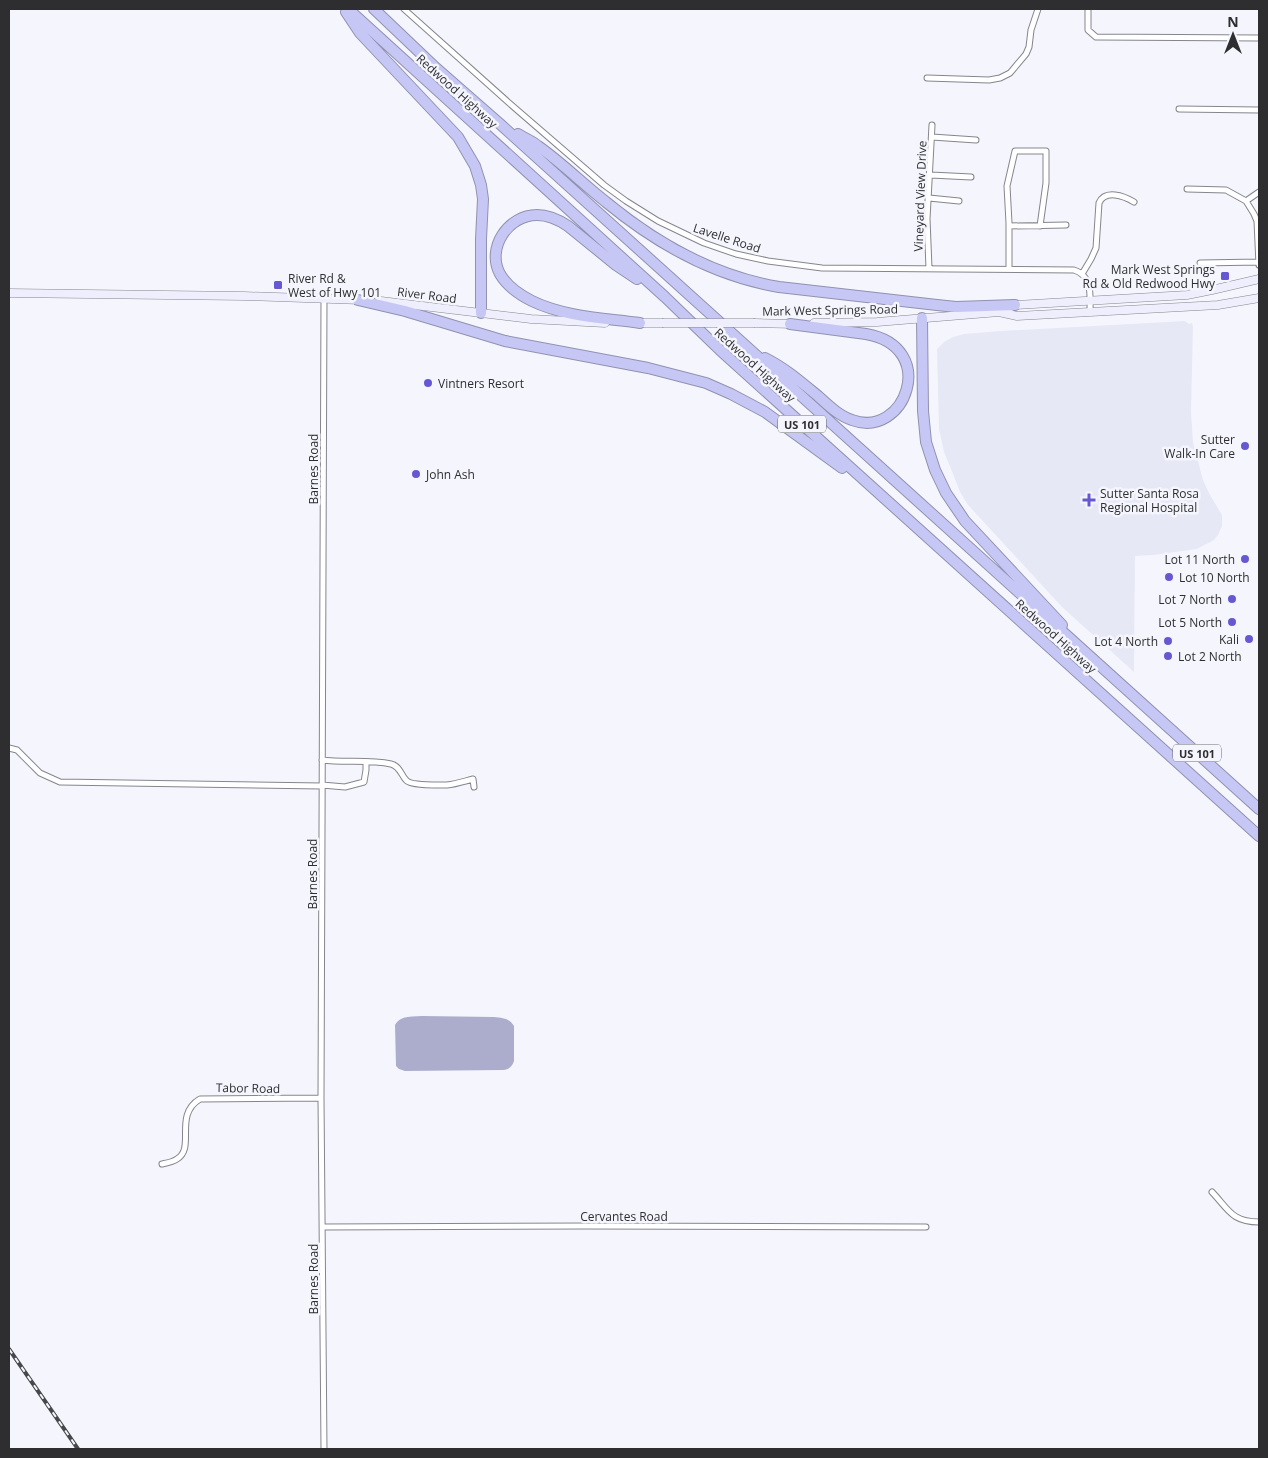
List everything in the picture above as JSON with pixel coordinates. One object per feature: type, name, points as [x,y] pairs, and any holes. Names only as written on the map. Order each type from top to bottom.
[{"type":"highway","points":[[344,9],[360,33],[458,137],[475,166],[483,199],[480,313]]},
{"type":"highway","name":"Redwood Highway","points":[[348,9],[665,297],[720,350],[1259,836]]},
{"type":"highway","name":"Redwood Highway","points":[[374,9],[436,68],[749,348],[1259,810]]},
{"type":"highway","points":[[500,124],[538,146],[607,204],[664,244],[685,256],[729,275],[779,287],[956,307],[1015,305]]},
{"type":"highway","points":[[640,324],[560,311],[532,300],[518,292],[506,282],[498,268],[496,249],[501,236],[511,225],[523,217],[537,214],[554,218],[568,226],[616,265],[665,297]]},
{"type":"highway","points":[[358,300],[405,311],[505,341],[648,368],[706,383],[765,412],[890,503]]},
{"type":"highway","points":[[922,318],[925,434],[930,457],[946,493],[965,521],[1050,610],[1087,654]]},
{"type":"highway","points":[[749,348],[783,367],[837,412],[854,421],[867,422],[881,419],[894,411],[901,403],[908,385],[908,370],[896,347],[888,341],[873,335],[790,324]]},
{"type":"main road","name":"Mark West Springs Road","points":[[999,312],[1015,305],[1187,295],[1259,279]]},
{"type":"main road","name":"River Road","points":[[9,293],[244,296],[358,300],[557,321],[662,323]]},
{"type":"main road","name":"Mark West Springs Road","points":[[662,323],[790,324],[869,322],[999,312],[1017,316],[1218,305],[1259,298]]},
{"type":"street","name":"Lavelle Road","points":[[404,9],[604,185],[640,211],[670,228],[720,249],[789,265],[822,268],[1069,269],[1082,274]]},
{"type":"street","points":[[927,78],[989,80],[1000,78],[1010,73],[1029,47],[1031,30],[1038,9]]},
{"type":"street","points":[[1088,9],[1088,30],[1096,37],[1259,38]]},
{"type":"street","points":[[1179,109],[1259,110]]},
{"type":"street","name":"Vineyard View Drive","points":[[929,268],[927,226],[932,125]]},
{"type":"street","points":[[932,138],[976,140]]},
{"type":"street","points":[[1009,269],[1007,186],[1015,151],[1046,151],[1046,183],[1040,226]]},
{"type":"street","points":[[930,174],[971,178]]},
{"type":"street","points":[[1187,189],[1226,190],[1246,201],[1257,221],[1259,264],[1200,264]]},
{"type":"street","points":[[1246,201],[1259,192]]},
{"type":"street","points":[[1090,312],[1088,283],[1082,274],[1096,248],[1101,198],[1105,196],[1121,196],[1134,202]]},
{"type":"street","points":[[929,198],[959,201]]},
{"type":"street","points":[[1009,226],[1066,225]]},
{"type":"street","name":"Barnes Road","points":[[324,299],[321,1098],[324,1449]]},
{"type":"street","points":[[9,748],[17,750],[40,773],[60,782],[345,787],[364,782],[366,762]]},
{"type":"street","points":[[322,760],[394,764],[403,774],[406,781],[412,784],[448,785],[473,779],[474,787]]},
{"type":"street","name":"Tabor Road","points":[[162,1164],[178,1159],[182,1155],[185,1146],[187,1113],[191,1105],[200,1099],[321,1098]]},
{"type":"street","points":[[1212,1192],[1236,1218],[1250,1222],[1259,1222]]},
{"type":"street","name":"Cervantes Road","points":[[322,1227],[926,1227]]},
{"type":"shaded area","name":"Sutter Santa Rosa Regional Hospital","points":[[1185,321],[1189,324],[1192,323],[1193,327],[1191,412],[1193,442],[1203,480],[1222,515],[1222,526],[1214,540],[1197,549],[1135,556],[1134,672],[1062,607],[968,505],[960,492],[944,452],[939,429],[937,349],[953,337],[964,334]]},
{"type":"water","points":[[422,1016],[494,1017],[508,1020],[514,1026],[513,1063],[510,1067],[503,1070],[405,1071],[399,1069],[396,1066],[395,1025],[403,1018]]},
{"type":"railway","points":[[9,1349],[78,1449]]},
{"type":"place","name":"Mark West Springs Rd & Old Redwood Hwy","points":[[1225,276]]},
{"type":"place","name":"River Rd & West of Hwy 101","points":[[278,285]]},
{"type":"place","name":"Vintners Resort","points":[[428,383]]},
{"type":"place","name":"Sutter Walk-In Care","points":[[1245,446]]},
{"type":"place","name":"John Ash","points":[[416,474]]},
{"type":"place","name":"Sutter Santa Rosa Regional Hospital","points":[[1089,500]]},
{"type":"place","name":"Lot 11 North","points":[[1245,559]]},
{"type":"place","name":"Lot 10 North","points":[[1169,577]]},
{"type":"place","name":"Lot 7 North","points":[[1232,599]]},
{"type":"place","name":"Lot 5 North","points":[[1232,622]]},
{"type":"place","name":"Kali","points":[[1249,639]]},
{"type":"place","name":"Lot 4 North","points":[[1168,641]]},
{"type":"place","name":"Lot 2 North","points":[[1168,656]]}]
